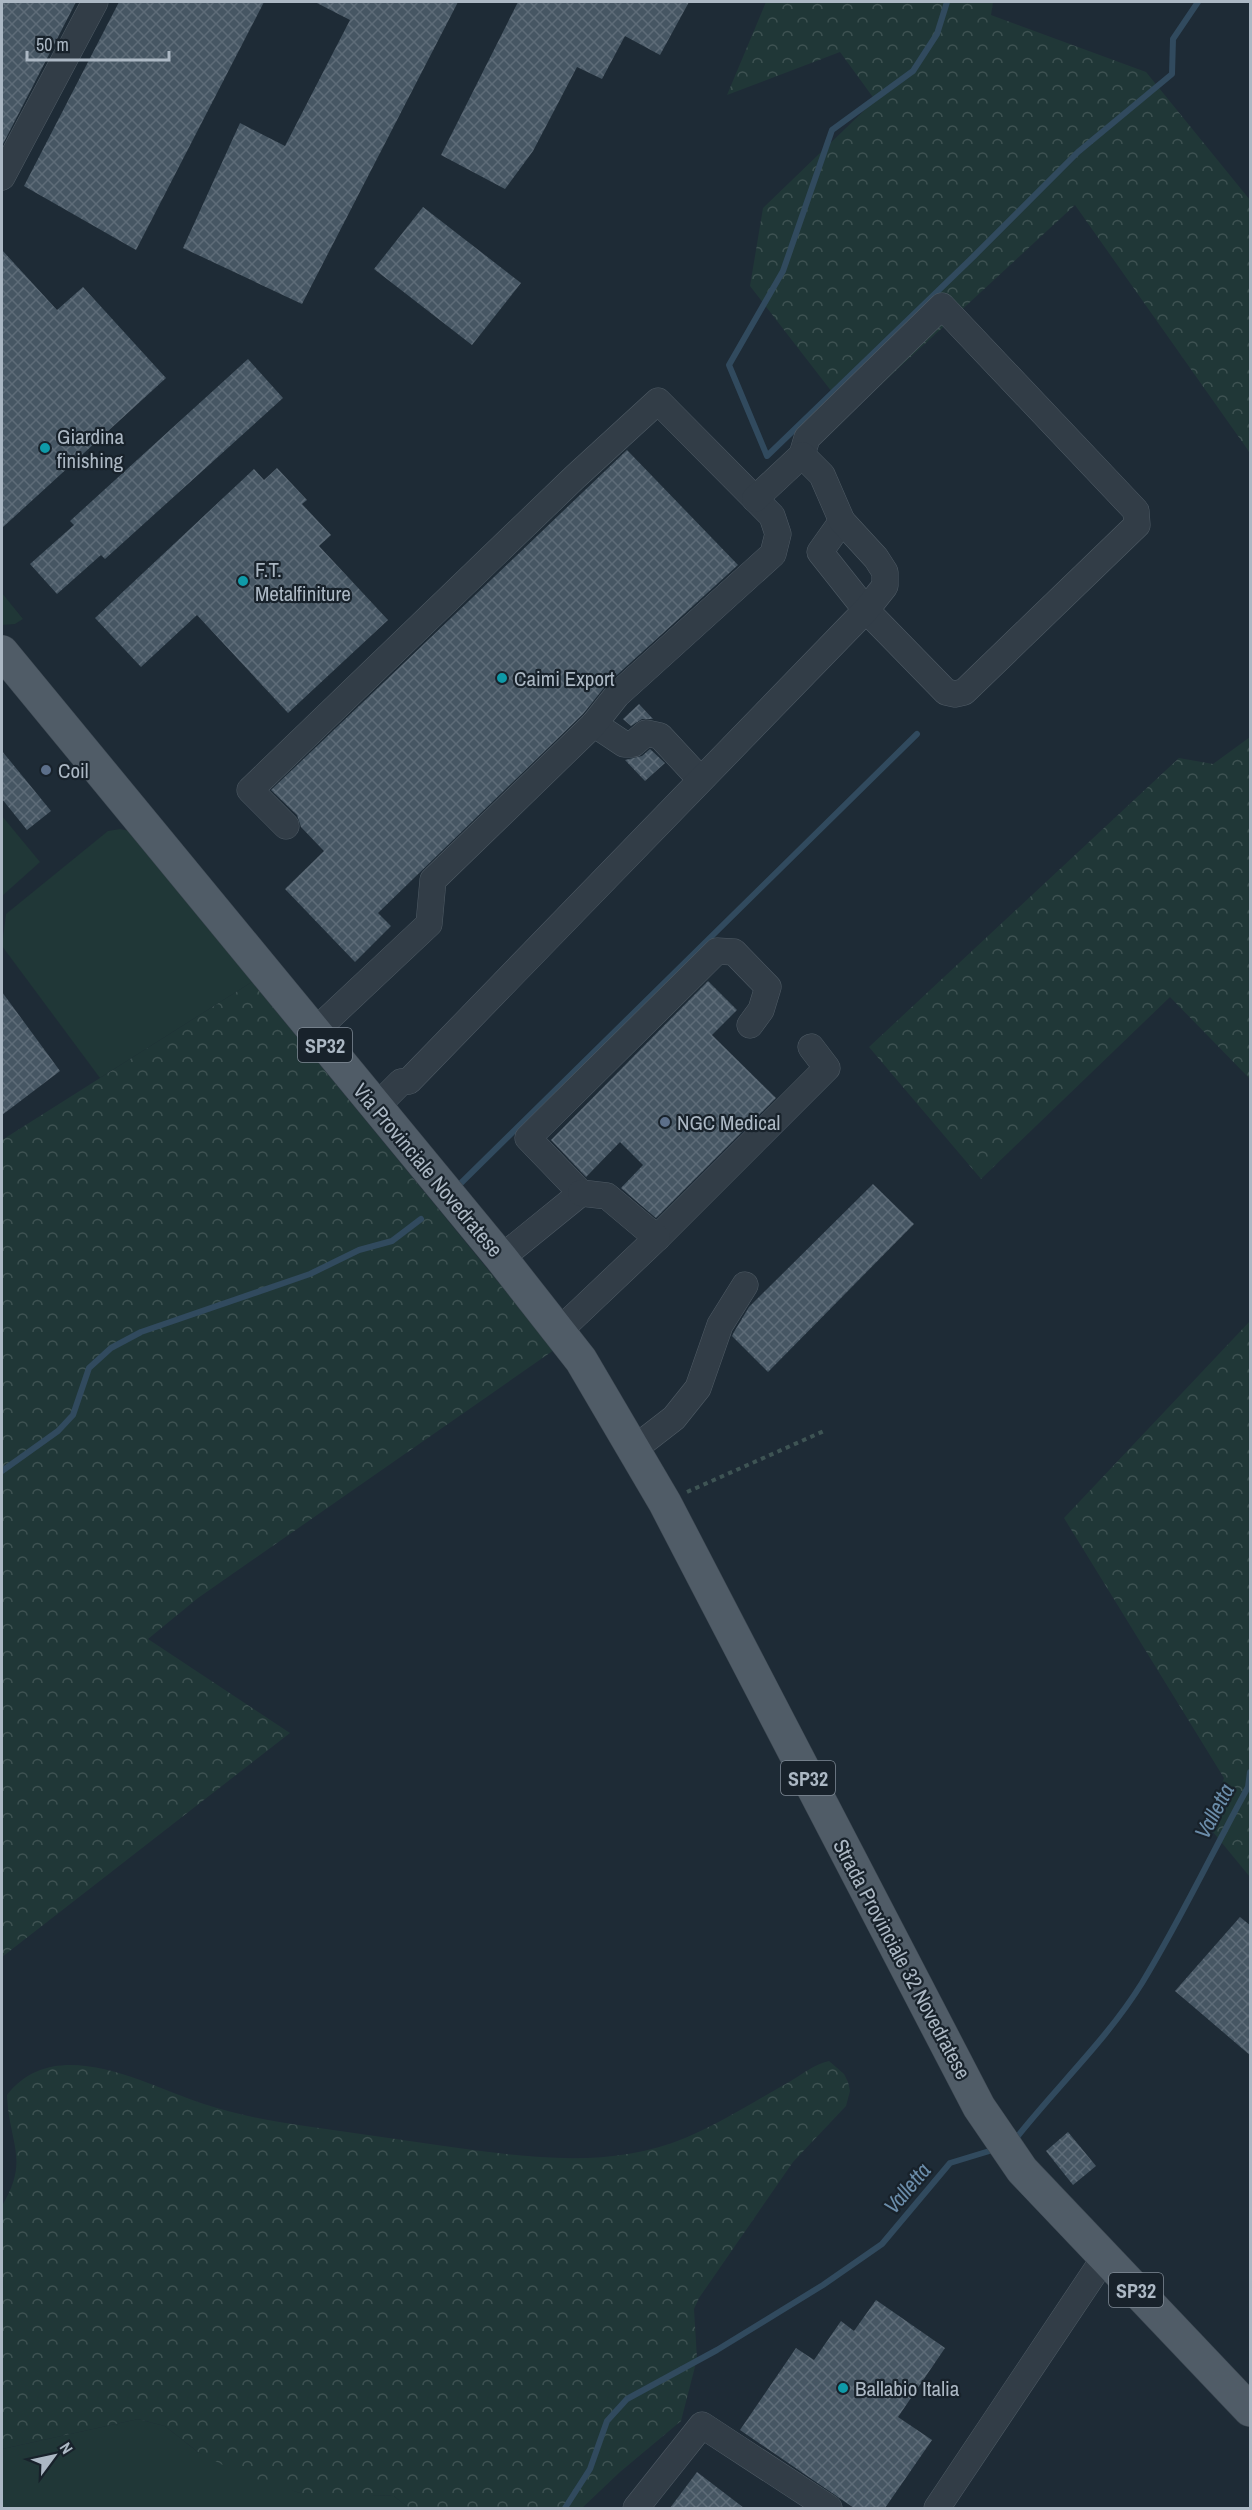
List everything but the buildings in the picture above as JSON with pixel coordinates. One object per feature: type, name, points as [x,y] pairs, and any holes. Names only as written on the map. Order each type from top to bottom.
[{"type":"main road","name":"Via Provinciale Novedratese","points":[[2,652],[559,1331],[581,1360],[634,1449]]},
{"type":"main road","name":"Strada Provinciale 32 Novedratese","points":[[634,1449],[665,1503],[979,2107],[1022,2170],[1251,2410]]},
{"type":"lane","points":[[2,177],[95,2]]},
{"type":"lane","points":[[755,499],[802,455],[807,438],[942,306],[1136,511],[1137,525],[964,692],[955,694],[946,692],[866,610],[820,552],[842,521]]},
{"type":"lane","points":[[286,826],[250,790],[566,485],[658,401],[772,516],[778,534],[773,554],[617,695],[594,724],[433,880],[429,924],[314,1032]]},
{"type":"lane","points":[[376,1107],[401,1082],[409,1081],[533,950],[866,610],[885,586],[885,572],[876,558],[842,521],[822,475],[802,455]]},
{"type":"lane","points":[[594,724],[624,744],[633,744],[646,733],[660,736],[700,779]]},
{"type":"lane","points":[[657,1238],[607,1196],[581,1193],[528,1138],[717,951],[734,952],[768,987],[761,1011],[750,1025]]},
{"type":"lane","points":[[559,1331],[657,1238],[827,1068],[811,1047]]},
{"type":"lane","points":[[501,1258],[581,1193]]},
{"type":"lane","points":[[634,1449],[674,1418],[699,1388],[720,1325],[746,1285]]},
{"type":"lane","points":[[937,2508],[1105,2257]]},
{"type":"lane","points":[[636,2508],[702,2425],[829,2508]]},
{"type":"path","points":[[665,1503],[697,1486],[824,1431]]},
{"type":"green space","points":[[766,2],[993,2],[991,15],[1146,72],[1250,200],[1250,453],[1075,205],[849,414],[750,286],[763,208],[875,100],[840,52],[727,95]]},
{"type":"green space","points":[[2,593],[23,619],[15,624],[2,625]]},
{"type":"green space","points":[[1250,737],[1250,1079],[1170,997],[981,1179],[869,1047],[1179,758],[1213,764]]},
{"type":"green space","points":[[2,816],[40,862],[2,896]]},
{"type":"green space","points":[[120,829],[130,831],[205,916],[252,982],[100,1078],[2,946],[6,914],[108,831]]},
{"type":"green space","points":[[252,982],[554,1350],[198,1598],[148,1639],[290,1733],[2,1957],[2,1140]]},
{"type":"green space","points":[[1250,1321],[1250,1877],[1208,1826],[1224,1778],[1064,1518]]},
{"type":"green space","points":[[829,2061],[844,2074],[848,2082],[850,2091],[846,2106],[793,2162],[699,2298],[694,2309],[697,2359],[681,2421],[620,2472],[582,2508],[409,2508],[394,2496],[377,2495],[353,2499],[297,2492],[240,2474],[198,2452],[165,2426],[138,2419],[2,2449],[2,2206],[15,2176],[16,2163],[7,2095],[27,2077],[50,2067],[75,2065],[102,2069],[129,2076],[216,2108],[267,2120],[505,2154],[566,2158],[626,2154],[656,2148],[685,2138],[725,2119],[813,2067]]},
{"type":"green space","points":[[138,2419],[165,2426],[198,2452],[297,2492],[343,2498],[394,2496],[409,2508],[2,2508],[2,2449]]},
{"type":"waterway","points":[[947,2],[937,34],[913,71],[832,130],[783,271],[729,365],[767,456],[1078,152],[1172,74],[1173,39],[1198,2]]},
{"type":"waterway","points":[[460,1184],[917,734]]},
{"type":"waterway","points":[[2,1471],[58,1431],[73,1415],[89,1368],[111,1348],[141,1332],[310,1274],[359,1250],[392,1241],[421,1219]]},
{"type":"waterway","name":"Valletta","points":[[1013,2142],[1113,2025],[1142,1983],[1183,1911],[1248,1787],[1250,1772]]},
{"type":"waterway","name":"Valletta","points":[[565,2508],[590,2469],[607,2421],[627,2399],[717,2350],[823,2285],[882,2244],[950,2163],[996,2149]]},
{"type":"place","name":"Giardina finishing","points":[[45,448]]},
{"type":"place","name":"F.T. Metalfiniture","points":[[243,581]]},
{"type":"place","name":"Caimi Export","points":[[502,678]]},
{"type":"place","name":"Coil","points":[[46,770]]},
{"type":"place","name":"NGC Medical","points":[[665,1122]]},
{"type":"place","name":"Ballabio Italia","points":[[843,2388]]}]
